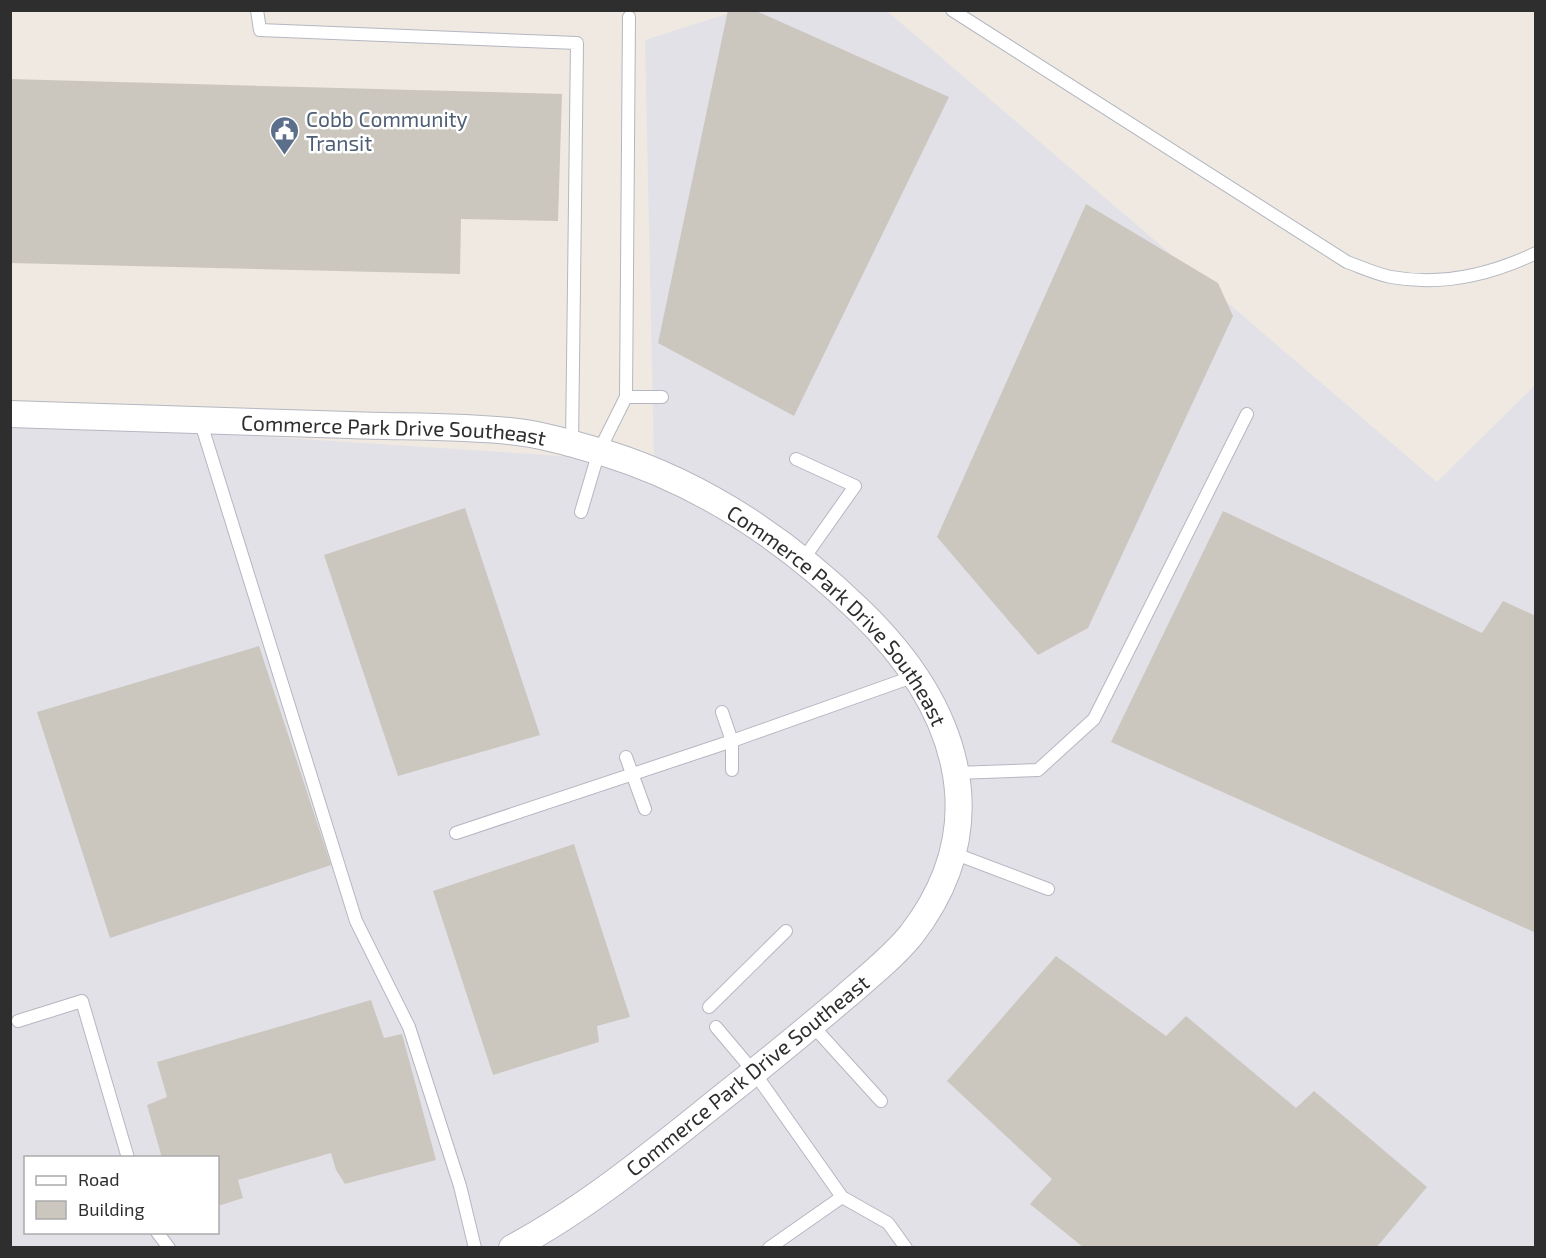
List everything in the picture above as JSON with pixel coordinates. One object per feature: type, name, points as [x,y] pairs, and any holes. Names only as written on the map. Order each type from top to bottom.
[{"type":"street","name":"Commerce Park Drive Southeast","points":[[10,414],[512,431],[599,451],[654,470],[706,495],[753,524],[802,561],[884,634],[915,676],[942,725],[960,795],[958,834],[953,854],[948,871],[930,908],[908,939],[880,967],[812,1025],[627,1173],[563,1218],[512,1248]]},
{"type":"lane","points":[[257,10],[260,30],[577,43],[572,444]]},
{"type":"lane","points":[[952,10],[1347,262],[1391,277],[1450,280],[1506,267],[1536,253]]},
{"type":"lane","points":[[581,512],[599,451],[626,397],[629,17]]},
{"type":"lane","points":[[626,397],[662,397]]},
{"type":"lane","points":[[956,773],[1038,770],[1094,719],[1247,414]]},
{"type":"lane","points":[[200,420],[356,921],[409,1027],[460,1186],[475,1248]]},
{"type":"lane","points":[[796,459],[855,486],[802,561]]},
{"type":"lane","points":[[456,833],[732,741],[915,676]]},
{"type":"lane","points":[[722,712],[732,741],[732,770]]},
{"type":"lane","points":[[626,757],[645,809]]},
{"type":"lane","points":[[953,854],[1048,889]]},
{"type":"lane","points":[[709,1007],[786,932]]},
{"type":"lane","points":[[18,1021],[82,1002],[127,1156]]},
{"type":"lane","points":[[812,1025],[881,1101]]},
{"type":"lane","points":[[716,1027],[754,1072],[842,1197],[888,1223],[906,1248]]},
{"type":"lane","points":[[769,1248],[842,1197]]},
{"type":"lane","points":[[158,1234],[170,1248]]},
{"type":"shaded area","points":[[736,11],[887,11],[1437,482],[1535,385],[1535,1247],[11,1247],[10,420],[654,462],[645,40]]},
{"type":"building","points":[[728,10],[754,10],[949,97],[794,416],[658,343]]},
{"type":"building","name":"Cobb Community Transit","points":[[10,79],[562,94],[558,221],[461,219],[460,274],[10,263]]},
{"type":"building","points":[[1086,204],[1218,283],[1233,316],[1088,628],[1038,655],[937,537]]},
{"type":"building","points":[[465,508],[540,735],[398,776],[324,555]]},
{"type":"building","points":[[1223,511],[1482,633],[1503,601],[1536,616],[1536,933],[1111,742]]},
{"type":"building","points":[[259,646],[331,865],[110,938],[37,712]]},
{"type":"building","points":[[574,844],[630,1017],[597,1026],[599,1042],[493,1075],[433,891]]},
{"type":"building","points":[[1056,956],[1166,1036],[1186,1016],[1296,1108],[1314,1091],[1427,1187],[1376,1248],[1084,1248],[1030,1204],[1052,1179],[947,1081]]},
{"type":"building","points":[[371,1000],[384,1038],[402,1034],[436,1160],[345,1184],[336,1170],[331,1153],[238,1180],[243,1198],[219,1206],[219,1156],[161,1156],[147,1105],[167,1097],[157,1062]]},
{"type":"place","name":"Cobb Community Transit","points":[[285,156]]}]
